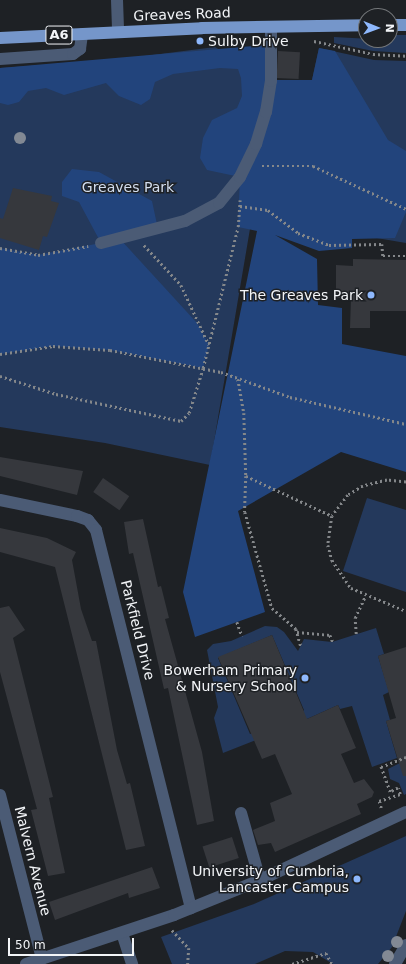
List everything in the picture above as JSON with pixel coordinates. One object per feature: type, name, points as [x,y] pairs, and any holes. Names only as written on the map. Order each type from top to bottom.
[{"type":"main road","name":"Greaves Road","points":[[0,38],[118,31],[358,25]]},
{"type":"street","points":[[117,0],[118,31]]},
{"type":"street","points":[[101,243],[139,235],[185,221],[219,203],[243,172],[266,112],[271,81],[271,27]]},
{"type":"street","points":[[0,59],[73,54],[80,48],[82,34]]},
{"type":"street","name":"Parkfield Drive","points":[[0,500],[77,516],[88,520],[96,530],[191,908]]},
{"type":"street","name":"Malvern Avenue","points":[[0,795],[42,959]]},
{"type":"street","points":[[26,964],[122,933],[191,908],[260,880],[406,812]]},
{"type":"street","points":[[241,813],[260,880]]},
{"type":"street","points":[[122,933],[132,964]]},
{"type":"street","points":[[395,964],[406,945]]},
{"type":"path","points":[[310,40],[373,54],[406,56]]},
{"type":"path","points":[[0,376],[63,395],[181,421],[189,413],[209,345],[240,206],[243,172],[282,164],[314,166],[406,209]]},
{"type":"path","points":[[240,206],[268,210],[298,234],[329,244],[382,244],[383,256],[406,256]]},
{"type":"path","points":[[139,235],[148,253],[181,285],[209,345]]},
{"type":"path","points":[[0,248],[38,255],[101,243]]},
{"type":"path","points":[[0,354],[53,346],[110,350],[203,368],[290,397],[406,424]]},
{"type":"path","points":[[238,379],[244,413],[246,476],[245,512],[272,608],[297,632],[301,646]]},
{"type":"path","points":[[246,476],[332,516]]},
{"type":"path","points":[[406,482],[387,480],[363,486],[348,495],[332,516],[328,545],[332,560],[346,582],[364,597],[406,612]]},
{"type":"path","points":[[356,634],[355,618],[364,597]]},
{"type":"path","points":[[237,622],[242,636]]},
{"type":"path","points":[[297,632],[330,634],[334,642]]},
{"type":"path","points":[[381,808],[379,801],[401,795],[398,788],[390,792],[381,767],[406,757]]},
{"type":"path","points":[[172,930],[189,948],[188,964]]},
{"type":"path","points":[[292,964],[326,953],[332,964]]},
{"type":"green space","points":[[398,35],[406,35],[406,53],[373,51],[358,48],[398,48]]},
{"type":"green space","points":[[334,37],[358,38],[358,48],[334,43]]},
{"type":"green space","name":"Greaves Park","points":[[215,47],[271,81],[312,80],[319,48],[374,60],[406,61],[406,243],[252,217],[210,465],[105,443],[0,427],[0,68],[113,60]]},
{"type":"green space","points":[[367,498],[406,510],[406,592],[343,571]]},
{"type":"green space","points":[[265,626],[277,627],[284,632],[298,651],[304,639],[332,642],[376,628],[384,654],[378,656],[389,692],[383,695],[390,720],[386,721],[397,758],[372,767],[352,706],[340,709],[338,705],[289,727],[304,710],[272,635],[218,658],[250,734],[275,723],[279,731],[223,753],[214,718],[218,707],[207,650],[213,644],[231,641]]},
{"type":"green space","points":[[406,760],[406,794],[404,795],[399,783],[390,779],[388,769]]},
{"type":"green space","name":"University of Cumbria, Lancaster Campus","points":[[406,836],[406,911],[392,947],[378,964],[333,964],[313,952],[285,951],[255,964],[172,964],[161,937],[254,904]]},
{"type":"shaded area","points":[[266,45],[271,80],[312,80],[319,48],[335,51],[388,140],[406,151],[406,212],[395,238],[352,239],[352,248],[319,251],[275,235],[317,259],[318,305],[342,308],[342,344],[406,356],[406,472],[341,452],[238,511],[265,612],[195,637],[183,592],[257,231],[238,227],[240,177],[207,170],[200,158],[203,138],[212,120],[237,108],[242,96],[241,78],[238,69],[220,68],[173,74],[155,82],[150,99],[141,105],[119,96],[106,83],[64,95],[46,88],[28,91],[19,102],[8,105],[0,103],[0,68]]},
{"type":"shaded area","points":[[72,169],[99,172],[152,201],[158,229],[120,239],[197,323],[209,345],[203,368],[110,350],[53,346],[0,354],[0,248],[38,255],[101,243],[79,202],[62,196],[62,182]]},
{"type":"building","points":[[278,51],[300,52],[299,79],[277,78]]},
{"type":"building","points":[[13,188],[52,196],[51,201],[59,203],[47,237],[43,236],[39,250],[0,238],[0,218],[3,219]]},
{"type":"building","name":"The Greaves Park","points":[[353,259],[406,260],[406,311],[370,311],[370,328],[350,328],[351,298],[336,298],[336,265],[353,266]]},
{"type":"building","points":[[0,457],[83,471],[77,495],[0,476]]},
{"type":"building","points":[[103,478],[129,496],[119,510],[93,492]]},
{"type":"building","points":[[143,519],[158,587],[161,586],[169,618],[165,619],[202,752],[214,821],[197,825],[168,688],[164,689],[133,553],[129,554],[124,522]]},
{"type":"building","points":[[0,528],[47,538],[76,552],[72,560],[81,609],[92,641],[96,641],[117,750],[127,784],[130,783],[145,846],[126,850],[55,567],[0,552]]},
{"type":"building","points":[[9,606],[25,630],[13,638],[53,797],[49,798],[65,873],[48,876],[31,810],[37,809],[0,672],[0,608]]},
{"type":"building","points":[[272,635],[307,719],[338,705],[356,748],[341,754],[354,783],[364,779],[374,792],[372,797],[357,804],[361,814],[275,852],[271,843],[258,845],[253,830],[275,821],[270,803],[292,794],[275,754],[262,759],[218,657]]},
{"type":"building","points":[[406,647],[406,776],[403,776],[386,721],[396,718],[378,656]]},
{"type":"building","points":[[232,837],[239,858],[209,868],[203,847]]},
{"type":"building","points":[[152,867],[160,888],[129,898],[128,893],[55,920],[49,902]]},
{"type":"place","name":"Sulby Drive","points":[[200,41]]},
{"type":"place","name":"The Greaves Park","points":[[371,295]]},
{"type":"place","name":"Bowerham Primary & Nursery School","points":[[305,678]]},
{"type":"place","name":"University of Cumbria, Lancaster Campus","points":[[357,879]]}]
